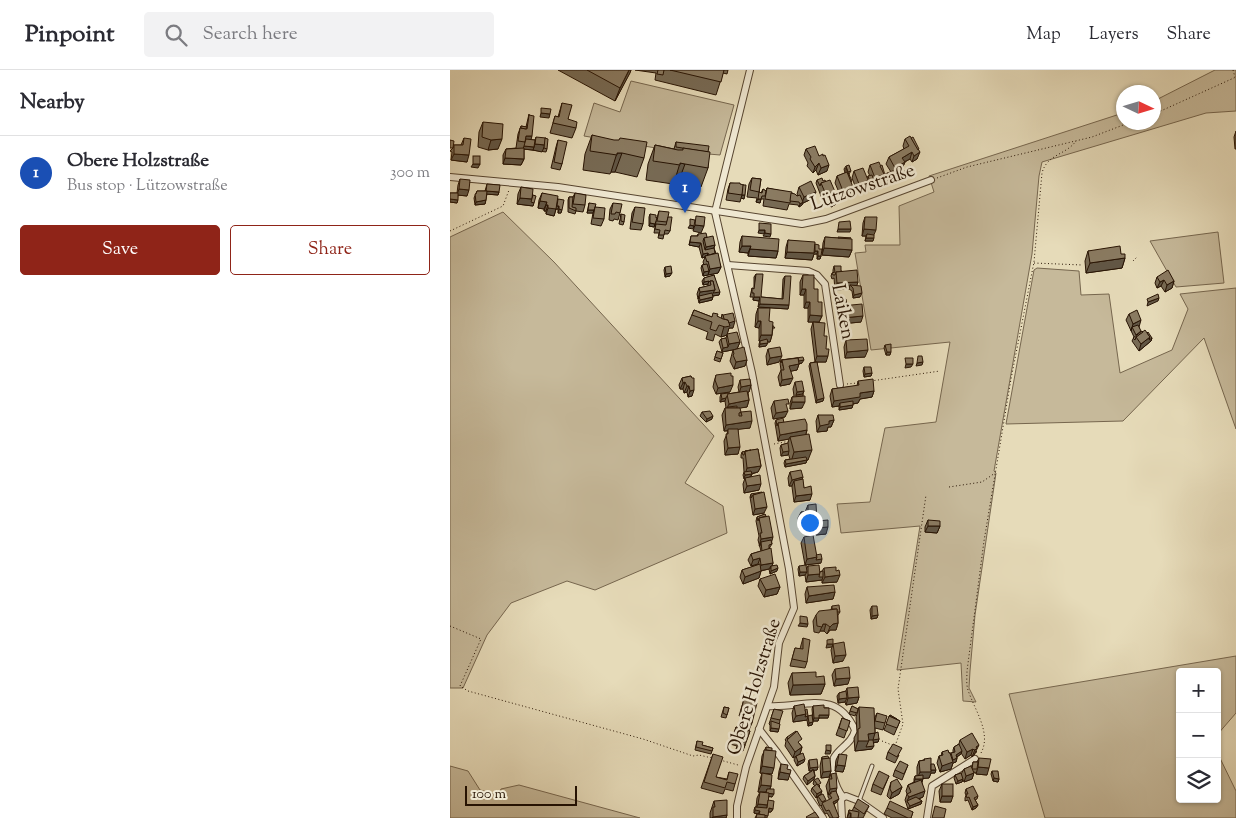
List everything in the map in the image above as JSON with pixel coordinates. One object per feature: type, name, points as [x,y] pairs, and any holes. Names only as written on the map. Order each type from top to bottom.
[{"type":"street","points":[[715,212],[750,70]]},
{"type":"street","name":"Lützowstraße","points":[[450,176],[558,187],[802,224],[826,220],[931,180]]},
{"type":"street","name":"Obere Holzstraße","points":[[715,212],[752,373],[794,600],[792,614],[780,643],[774,687],[746,768],[737,806],[737,818]]},
{"type":"street","name":"Laiken","points":[[728,265],[808,271],[821,278],[824,284],[840,385]]},
{"type":"street","points":[[768,706],[782,707],[824,702],[838,710],[850,722],[855,730],[854,735],[834,756],[832,765],[835,781],[843,797],[841,802],[842,818]]},
{"type":"street","points":[[759,729],[778,752],[823,818]]},
{"type":"street","points":[[927,818],[932,786],[976,759]]},
{"type":"street","points":[[843,797],[848,796],[859,801],[883,818]]},
{"type":"lane","points":[[859,801],[872,766]]},
{"type":"path","points":[[1161,111],[1235,77],[1233,70]]},
{"type":"path","name":"Lützowstraße","points":[[931,180],[967,167],[1076,141],[1116,127]]},
{"type":"path","points":[[976,759],[982,751],[984,740],[982,725],[968,690],[967,671],[983,548],[1019,336],[1034,262],[1044,166],[1050,159],[1072,147],[1076,141]]},
{"type":"path","points":[[450,230],[503,206],[510,182]]},
{"type":"path","points":[[1134,261],[1137,257]]},
{"type":"path","points":[[1034,262],[1082,265]]},
{"type":"path","points":[[867,381],[940,371]]},
{"type":"path","points":[[840,385],[858,382]]},
{"type":"path","points":[[765,445],[795,440]]},
{"type":"path","points":[[949,487],[982,482],[996,472]]},
{"type":"path","points":[[882,741],[895,746],[903,724],[898,689],[926,495]]},
{"type":"path","points":[[450,626],[481,639],[460,686],[468,691],[643,739],[693,756],[699,755],[746,768]]},
{"type":"shaded area","points":[[1215,70],[1236,70],[1236,111],[1206,113],[1161,126],[1161,97]]},
{"type":"shaded area","points":[[631,81],[734,105],[720,155],[674,151],[584,136],[594,103],[620,112]]},
{"type":"shaded area","points":[[1116,115],[1116,130],[1149,130],[1042,162],[1032,254],[994,471],[996,473],[975,615],[969,688],[976,702],[963,701],[961,663],[897,670],[920,526],[841,533],[837,504],[870,502],[885,428],[936,422],[950,342],[871,350],[855,253],[866,252],[865,245],[900,245],[899,206],[934,192],[929,176]]},
{"type":"shaded area","points":[[503,212],[554,262],[714,436],[685,483],[723,506],[727,533],[595,590],[567,581],[511,603],[487,635],[463,688],[450,688],[450,237]]},
{"type":"shaded area","points":[[1218,232],[1224,283],[1176,287],[1150,241]]},
{"type":"shaded area","points":[[1037,268],[1079,271],[1081,295],[1109,294],[1120,373],[1172,350],[1188,309],[1180,294],[1236,288],[1236,429],[1204,338],[1123,421],[1006,424],[1034,270]]},
{"type":"shaded area","points":[[1236,656],[1236,713],[1221,730],[1221,668],[1176,668],[1176,803],[1221,803],[1221,760],[1236,791],[1236,818],[1045,818],[1009,694]]},
{"type":"shaded area","points":[[450,766],[468,771],[480,790],[498,795],[501,789],[519,785],[640,818],[450,818]]},
{"type":"building","points":[[587,70],[629,70],[620,88]]},
{"type":"building","points":[[658,70],[664,70],[663,75],[657,74]]},
{"type":"building","points":[[670,70],[724,70],[721,82]]},
{"type":"building","points":[[562,103],[572,105],[568,119],[577,122],[576,128],[553,123],[555,116],[559,117]]},
{"type":"building","points":[[541,108],[551,109],[550,114],[541,113]]},
{"type":"building","points":[[529,115],[534,116],[532,136],[526,136],[525,142],[518,141],[520,128],[527,129]]},
{"type":"building","points":[[483,122],[503,124],[502,139],[491,140],[482,137]]},
{"type":"building","points":[[592,135],[614,140],[619,140],[620,138],[647,142],[644,158],[622,153],[617,153],[617,155],[590,151]]},
{"type":"building","points":[[910,136],[920,152],[914,156],[912,152],[902,158],[905,162],[895,168],[889,157],[909,146],[905,139]]},
{"type":"building","points":[[536,137],[546,138],[545,145],[535,144]]},
{"type":"building","points":[[913,137],[919,149],[918,150],[911,138]]},
{"type":"building","points":[[464,138],[471,139],[469,155],[454,154],[454,145],[463,145]]},
{"type":"building","points":[[545,138],[548,139],[547,149],[544,148]]},
{"type":"building","points":[[526,139],[535,140],[534,147],[524,146]]},
{"type":"building","points":[[450,140],[454,141],[453,148],[450,148]]},
{"type":"building","points":[[558,140],[567,142],[562,164],[554,162]]},
{"type":"building","points":[[676,142],[709,146],[708,152],[676,147]]},
{"type":"building","points":[[655,145],[678,150],[683,150],[683,148],[710,152],[708,168],[653,161]]},
{"type":"building","points":[[815,146],[819,156],[825,155],[829,165],[821,168],[819,163],[815,167],[806,149]]},
{"type":"building","points":[[524,148],[524,159],[505,158],[506,149]]},
{"type":"building","points":[[473,156],[480,156],[480,164],[473,164]]},
{"type":"building","points":[[879,162],[884,174],[875,178],[870,165]]},
{"type":"building","points":[[849,165],[851,171],[848,172],[846,166]]},
{"type":"building","points":[[911,166],[913,171],[908,174],[906,169]]},
{"type":"building","points":[[863,168],[868,180],[859,184],[854,171]]},
{"type":"building","points":[[895,170],[897,176],[888,180],[885,174]]},
{"type":"building","points":[[847,172],[853,187],[843,191],[837,176]]},
{"type":"building","points":[[872,175],[874,181],[870,182],[868,176]]},
{"type":"building","points":[[752,178],[761,179],[759,192],[750,190]]},
{"type":"building","points":[[822,178],[826,182],[821,183],[820,186],[817,180]]},
{"type":"building","points":[[460,179],[470,180],[469,190],[459,189]]},
{"type":"building","points":[[830,180],[836,194],[827,197],[821,183]]},
{"type":"building","points":[[811,181],[816,192],[804,197],[799,187]]},
{"type":"building","points":[[730,183],[744,185],[742,195],[728,193]]},
{"type":"building","points":[[487,184],[500,185],[499,192],[486,191]]},
{"type":"building","points":[[743,185],[746,185],[745,195],[742,195]]},
{"type":"building","points":[[521,187],[533,189],[532,199],[520,198]]},
{"type":"building","points":[[767,188],[792,192],[790,203],[765,199]]},
{"type":"building","points":[[763,189],[766,191],[765,196],[758,199],[759,192],[762,193]]},
{"type":"building","points":[[477,191],[487,191],[486,200],[476,202],[475,194]]},
{"type":"building","points":[[450,193],[458,193],[458,200],[450,199]]},
{"type":"building","points":[[542,193],[558,196],[556,209],[548,208],[547,202],[540,201]]},
{"type":"building","points":[[575,193],[586,195],[585,205],[573,204]]},
{"type":"building","points":[[791,193],[797,196],[800,195],[803,202],[800,204],[799,202],[790,201]]},
{"type":"building","points":[[533,195],[536,196],[534,203],[531,202]]},
{"type":"building","points":[[569,197],[573,197],[572,207],[576,208],[576,211],[569,208]]},
{"type":"building","points":[[835,197],[837,201],[832,204],[831,201],[827,203],[825,201]]},
{"type":"building","points":[[558,199],[564,200],[562,210],[557,206]]},
{"type":"building","points":[[589,203],[596,204],[594,210],[588,210]]},
{"type":"building","points":[[613,203],[622,204],[620,213],[611,214]]},
{"type":"building","points":[[595,207],[605,208],[604,219],[593,218]]},
{"type":"building","points":[[635,207],[645,208],[643,224],[632,222]]},
{"type":"building","points":[[659,211],[669,212],[667,222],[657,221]]},
{"type":"building","points":[[621,214],[625,215],[624,222],[621,221]]},
{"type":"building","points":[[650,214],[656,215],[655,224],[650,223]]},
{"type":"building","points":[[696,216],[705,217],[704,226],[695,225]]},
{"type":"building","points":[[668,217],[672,217],[670,231],[665,230],[664,235],[659,235],[660,230],[655,229],[656,224],[666,225]]},
{"type":"building","points":[[865,217],[877,217],[876,230],[864,229]]},
{"type":"building","points":[[690,219],[695,220],[694,226],[690,225]]},
{"type":"building","points":[[850,221],[851,229],[838,229],[839,222]]},
{"type":"building","points":[[759,223],[771,224],[771,234],[765,233],[765,230],[759,230]]},
{"type":"building","points":[[706,233],[707,237],[703,241],[705,250],[714,248],[715,253],[709,255],[708,253],[703,254],[701,243],[690,242],[691,236]]},
{"type":"building","points":[[867,234],[874,235],[874,238],[866,238]]},
{"type":"building","points":[[713,236],[715,245],[706,247],[704,238]]},
{"type":"building","points":[[742,236],[779,239],[778,251],[750,249],[751,246],[742,246]]},
{"type":"building","points":[[825,237],[852,239],[852,250],[824,248]]},
{"type":"building","points":[[788,240],[815,242],[814,253],[787,252]]},
{"type":"building","points":[[815,244],[819,245],[819,249],[822,249],[821,256],[818,256],[818,251],[815,251]]},
{"type":"building","points":[[1120,246],[1121,254],[1125,254],[1125,258],[1090,263],[1088,251]]},
{"type":"building","points":[[718,253],[721,267],[710,269],[705,256]]},
{"type":"building","points":[[707,264],[709,271],[704,272],[702,265]]},
{"type":"building","points":[[671,266],[672,273],[666,274],[665,267]]},
{"type":"building","points":[[834,266],[841,266],[841,272],[836,272],[833,275],[832,273],[835,272]]},
{"type":"building","points":[[857,270],[858,282],[837,283],[836,272]]},
{"type":"building","points":[[1168,270],[1174,281],[1167,285],[1164,280],[1160,282],[1157,277]]},
{"type":"building","points":[[756,274],[763,274],[761,297],[783,299],[785,276],[791,276],[789,305],[760,304],[760,297],[754,297],[754,293],[752,293]]},
{"type":"building","points":[[714,275],[720,292],[713,293],[715,290],[713,281],[704,282],[704,278]]},
{"type":"building","points":[[803,275],[814,275],[814,289],[818,289],[818,302],[822,302],[822,316],[810,315],[810,302],[806,302],[806,289],[802,289]]},
{"type":"building","points":[[710,281],[713,281],[715,290],[700,292],[699,288],[711,285]]},
{"type":"building","points":[[850,285],[861,286],[862,293],[854,295],[853,288]]},
{"type":"building","points":[[712,293],[713,297],[700,300],[699,296]]},
{"type":"building","points":[[1158,294],[1159,298],[1148,302],[1147,299]]},
{"type":"building","points":[[846,299],[847,306],[841,307],[840,300]]},
{"type":"building","points":[[862,304],[863,316],[842,318],[841,306]]},
{"type":"building","points":[[758,308],[770,308],[769,321],[773,322],[772,335],[761,335],[761,321],[758,321]]},
{"type":"building","points":[[694,310],[712,317],[713,313],[718,314],[717,316],[728,320],[730,326],[719,325],[716,331],[710,329],[712,322],[692,315]]},
{"type":"building","points":[[1137,310],[1141,320],[1133,324],[1129,314]]},
{"type":"building","points":[[733,313],[735,321],[729,323],[728,320],[724,319],[723,315]]},
{"type":"building","points":[[813,322],[825,323],[824,336],[827,336],[826,349],[829,349],[828,356],[817,356]]},
{"type":"building","points":[[1138,325],[1141,331],[1136,335],[1132,327]]},
{"type":"building","points":[[1145,330],[1150,337],[1141,344],[1136,337]]},
{"type":"building","points":[[1142,331],[1135,340],[1133,338]]},
{"type":"building","points":[[737,332],[740,342],[729,344],[727,334]]},
{"type":"building","points":[[726,338],[728,347],[723,348],[721,339]]},
{"type":"building","points":[[767,339],[768,343],[760,344],[760,341]]},
{"type":"building","points":[[867,339],[868,350],[847,352],[846,340]]},
{"type":"building","points":[[891,344],[891,352],[887,352],[885,345]]},
{"type":"building","points":[[744,347],[747,360],[736,362],[733,350]]},
{"type":"building","points":[[780,347],[782,356],[770,358],[768,349]]},
{"type":"building","points":[[717,351],[723,353],[721,359],[715,357]]},
{"type":"building","points":[[918,356],[922,356],[923,362],[917,363]]},
{"type":"building","points":[[803,357],[804,360],[799,361],[798,358],[782,360],[781,363],[781,360]]},
{"type":"building","points":[[798,358],[799,364],[789,366],[793,378],[782,380],[781,370],[784,370],[782,360]]},
{"type":"building","points":[[905,358],[913,358],[913,364],[906,364]]},
{"type":"building","points":[[817,362],[824,398],[817,400],[810,363]]},
{"type":"building","points":[[864,367],[871,367],[872,373],[865,374]]},
{"type":"building","points":[[731,373],[733,385],[718,388],[715,380],[716,375]]},
{"type":"building","points":[[691,376],[694,378],[694,390],[690,391],[689,386],[685,382],[683,383],[682,378]]},
{"type":"building","points":[[750,379],[751,385],[741,387],[740,380]]},
{"type":"building","points":[[873,379],[874,391],[860,393],[860,397],[834,401],[832,389],[859,385],[858,381]]},
{"type":"building","points":[[802,381],[804,391],[797,392],[795,382]]},
{"type":"building","points":[[747,391],[749,400],[729,404],[727,394]]},
{"type":"building","points":[[728,393],[726,398],[722,399],[721,394]]},
{"type":"building","points":[[805,396],[805,402],[792,402],[792,397]]},
{"type":"building","points":[[788,399],[789,404],[786,404],[788,411],[776,413],[774,401]]},
{"type":"building","points":[[853,401],[853,405],[840,407],[840,403]]},
{"type":"building","points":[[725,408],[740,408],[741,412],[751,411],[752,421],[726,425]]},
{"type":"building","points":[[710,411],[713,416],[707,419],[702,412]]},
{"type":"building","points":[[818,415],[833,415],[834,420],[829,421],[829,424],[820,426]]},
{"type":"building","points":[[783,418],[784,423],[778,423],[777,426],[776,420]]},
{"type":"building","points":[[805,419],[807,430],[780,435],[778,423]]},
{"type":"building","points":[[728,429],[738,429],[740,447],[728,448],[726,434],[728,434]]},
{"type":"building","points":[[809,434],[812,450],[794,452],[790,437]]},
{"type":"building","points":[[788,443],[789,451],[783,452],[781,445]]},
{"type":"building","points":[[758,449],[761,466],[747,468],[745,451]]},
{"type":"building","points":[[806,457],[807,460],[786,464],[785,460]]},
{"type":"building","points":[[801,470],[803,477],[792,480],[790,472]]},
{"type":"building","points":[[751,471],[752,474],[745,475],[744,472]]},
{"type":"building","points":[[760,475],[761,484],[747,486],[745,478]]},
{"type":"building","points":[[803,479],[804,488],[811,486],[812,494],[796,496],[794,481]]},
{"type":"building","points":[[762,492],[753,495],[751,498],[751,494]]},
{"type":"building","points":[[764,492],[767,507],[755,509],[753,495]]},
{"type":"building","points":[[816,504],[817,520],[802,523],[801,512],[808,511],[808,505]]},
{"type":"building","points":[[765,514],[766,516],[759,518],[758,521],[757,517]]},
{"type":"building","points":[[769,516],[773,537],[761,539],[760,533],[762,533],[759,518]]},
{"type":"building","points":[[828,520],[828,527],[818,528],[817,521]]},
{"type":"building","points":[[928,520],[940,521],[940,526],[928,526]]},
{"type":"building","points":[[813,535],[817,557],[807,559],[804,537]]},
{"type":"building","points":[[771,540],[772,544],[769,545],[769,549],[762,551],[761,542]]},
{"type":"building","points":[[771,548],[773,563],[761,565],[760,558],[753,560],[751,554]]},
{"type":"building","points":[[821,554],[822,559],[816,560],[816,555]]},
{"type":"building","points":[[760,564],[761,571],[745,577],[742,570]]},
{"type":"building","points":[[777,565],[778,568],[771,571],[771,566]]},
{"type":"building","points":[[806,565],[807,572],[800,572],[799,566]]},
{"type":"building","points":[[819,565],[820,574],[808,575],[808,566]]},
{"type":"building","points":[[836,567],[836,571],[839,570],[840,575],[825,577],[824,568]]},
{"type":"building","points":[[823,571],[823,577],[819,577],[820,572]]},
{"type":"building","points":[[775,574],[780,587],[766,590],[760,579]]},
{"type":"building","points":[[834,585],[835,592],[809,596],[807,587]]},
{"type":"building","points":[[839,605],[840,612],[837,612],[837,609],[832,609],[832,606]]},
{"type":"building","points":[[872,606],[877,606],[878,615],[872,616]]},
{"type":"building","points":[[837,609],[838,623],[830,627],[826,624],[823,624],[822,627],[817,626],[816,615],[819,611]]},
{"type":"building","points":[[800,616],[807,617],[808,624],[800,623]]},
{"type":"building","points":[[803,638],[810,640],[807,662],[792,659],[795,648],[803,649]]},
{"type":"building","points":[[833,639],[833,644],[827,644],[827,640]]},
{"type":"building","points":[[844,642],[846,655],[835,656],[833,644]]},
{"type":"building","points":[[849,667],[850,678],[836,679],[835,669]]},
{"type":"building","points":[[816,672],[816,677],[824,676],[825,684],[793,685],[792,673]]},
{"type":"building","points":[[858,687],[859,697],[848,698],[847,688]]},
{"type":"building","points":[[846,691],[847,698],[839,699],[839,693]]},
{"type":"building","points":[[745,696],[752,698],[751,701],[744,699]]},
{"type":"building","points":[[744,699],[757,703],[752,723],[743,721],[746,711],[741,710]]},
{"type":"building","points":[[804,704],[806,714],[796,716],[794,706]]},
{"type":"building","points":[[824,705],[824,708],[829,708],[829,715],[819,715],[819,718],[814,718],[813,706]]},
{"type":"building","points":[[852,706],[858,709],[857,713],[850,711]]},
{"type":"building","points":[[724,707],[729,708],[727,715],[723,713]]},
{"type":"building","points":[[859,707],[874,708],[875,733],[868,734],[869,741],[858,741],[858,729],[860,728]]},
{"type":"building","points":[[774,709],[783,711],[780,720],[771,718]]},
{"type":"building","points":[[877,713],[887,716],[885,723],[875,721]]},
{"type":"building","points":[[812,715],[813,722],[809,723],[808,716]]},
{"type":"building","points":[[889,716],[900,721],[897,728],[886,724]]},
{"type":"building","points":[[842,718],[850,721],[847,731],[839,728]]},
{"type":"building","points":[[771,721],[780,724],[779,729],[771,728]]},
{"type":"building","points":[[736,727],[750,731],[746,742],[733,737]]},
{"type":"building","points":[[797,731],[802,739],[798,742],[802,747],[795,752],[787,740]]},
{"type":"building","points":[[796,732],[788,739],[787,737]]},
{"type":"building","points":[[878,732],[879,739],[873,740],[875,733]]},
{"type":"building","points":[[972,733],[979,745],[976,747],[977,749],[967,752],[960,740]]},
{"type":"building","points":[[869,740],[873,740],[874,746],[866,747]]},
{"type":"building","points":[[697,741],[703,742],[702,745],[713,748],[712,751],[696,747]]},
{"type":"building","points":[[739,743],[745,745],[744,748],[738,746]]},
{"type":"building","points":[[893,744],[902,748],[897,757],[888,752]]},
{"type":"building","points":[[959,744],[962,751],[953,760],[951,753],[955,752],[954,747]]},
{"type":"building","points":[[826,745],[831,745],[831,751],[826,750]]},
{"type":"building","points":[[766,747],[772,748],[772,751],[766,750]]},
{"type":"building","points":[[764,750],[776,751],[774,768],[762,766]]},
{"type":"building","points":[[948,750],[953,762],[942,766],[939,756],[943,755],[942,752]]},
{"type":"building","points":[[803,753],[805,759],[798,762],[796,756]]},
{"type":"building","points":[[713,754],[723,757],[716,777],[727,780],[729,772],[738,774],[735,784],[727,782],[725,788],[704,782]]},
{"type":"building","points":[[839,754],[847,755],[845,766],[837,765]]},
{"type":"building","points":[[828,756],[829,759],[822,759],[822,757]]},
{"type":"building","points":[[830,758],[831,771],[823,772],[822,759]]},
{"type":"building","points":[[931,758],[931,772],[920,772],[919,761]]},
{"type":"building","points":[[979,758],[991,759],[989,768],[978,767]]},
{"type":"building","points":[[817,759],[818,767],[810,768],[809,760]]},
{"type":"building","points":[[900,761],[908,765],[904,774],[895,770]]},
{"type":"building","points":[[973,762],[978,762],[977,769],[972,769]]},
{"type":"building","points":[[781,764],[788,765],[787,769],[791,770],[790,774],[780,772]]},
{"type":"building","points":[[931,764],[934,764],[936,770],[931,770]]},
{"type":"building","points":[[971,766],[974,773],[966,776],[964,769]]},
{"type":"building","points":[[813,769],[815,776],[808,781],[804,776]]},
{"type":"building","points":[[879,771],[889,776],[883,789],[873,784]]},
{"type":"building","points":[[992,771],[998,771],[999,779],[994,778]]},
{"type":"building","points":[[762,773],[772,775],[771,786],[761,785]]},
{"type":"building","points":[[836,773],[837,788],[830,789],[829,779],[832,779],[831,774]]},
{"type":"building","points":[[961,773],[963,779],[958,781],[955,775]]},
{"type":"building","points":[[923,775],[923,779],[915,779],[915,776]]},
{"type":"building","points":[[818,778],[821,783],[818,785],[814,780]]},
{"type":"building","points":[[897,779],[902,787],[892,793],[890,789],[891,782]]},
{"type":"building","points":[[921,780],[925,791],[909,797],[907,794],[911,792],[908,785]]},
{"type":"building","points":[[817,784],[822,791],[817,794],[812,788]]},
{"type":"building","points":[[942,784],[953,784],[953,796],[942,796]]},
{"type":"building","points":[[973,786],[978,796],[974,798],[978,805],[973,807],[969,797],[967,798],[966,789]]},
{"type":"building","points":[[767,789],[774,789],[774,794],[766,793]]},
{"type":"building","points":[[836,791],[839,799],[833,802],[839,817],[833,818],[829,810],[826,811],[822,803],[832,798],[829,794]]},
{"type":"building","points":[[760,792],[769,793],[768,805],[758,804]]},
{"type":"building","points":[[823,794],[826,800],[822,802],[818,796]]},
{"type":"building","points":[[916,797],[922,801],[910,806],[907,801]]},
{"type":"building","points":[[858,799],[869,806],[864,814],[854,807]]},
{"type":"building","points":[[727,800],[727,815],[713,817],[714,801]]},
{"type":"building","points":[[768,800],[774,801],[773,809],[769,808],[768,816],[759,814],[760,811],[755,810],[755,807],[767,808]]},
{"type":"building","points":[[890,801],[913,812],[911,818],[887,808]]},
{"type":"building","points":[[935,806],[946,809],[944,818],[932,818]]},
{"type":"building","points":[[849,810],[859,812],[858,818],[851,818]]},
{"type":"building","points":[[815,812],[819,818],[806,817]]},
{"type":"building","points":[[757,814],[765,815],[765,818],[756,818]]},
{"type":"place","name":"Obere Holzstraße","points":[[685,213]]}]
